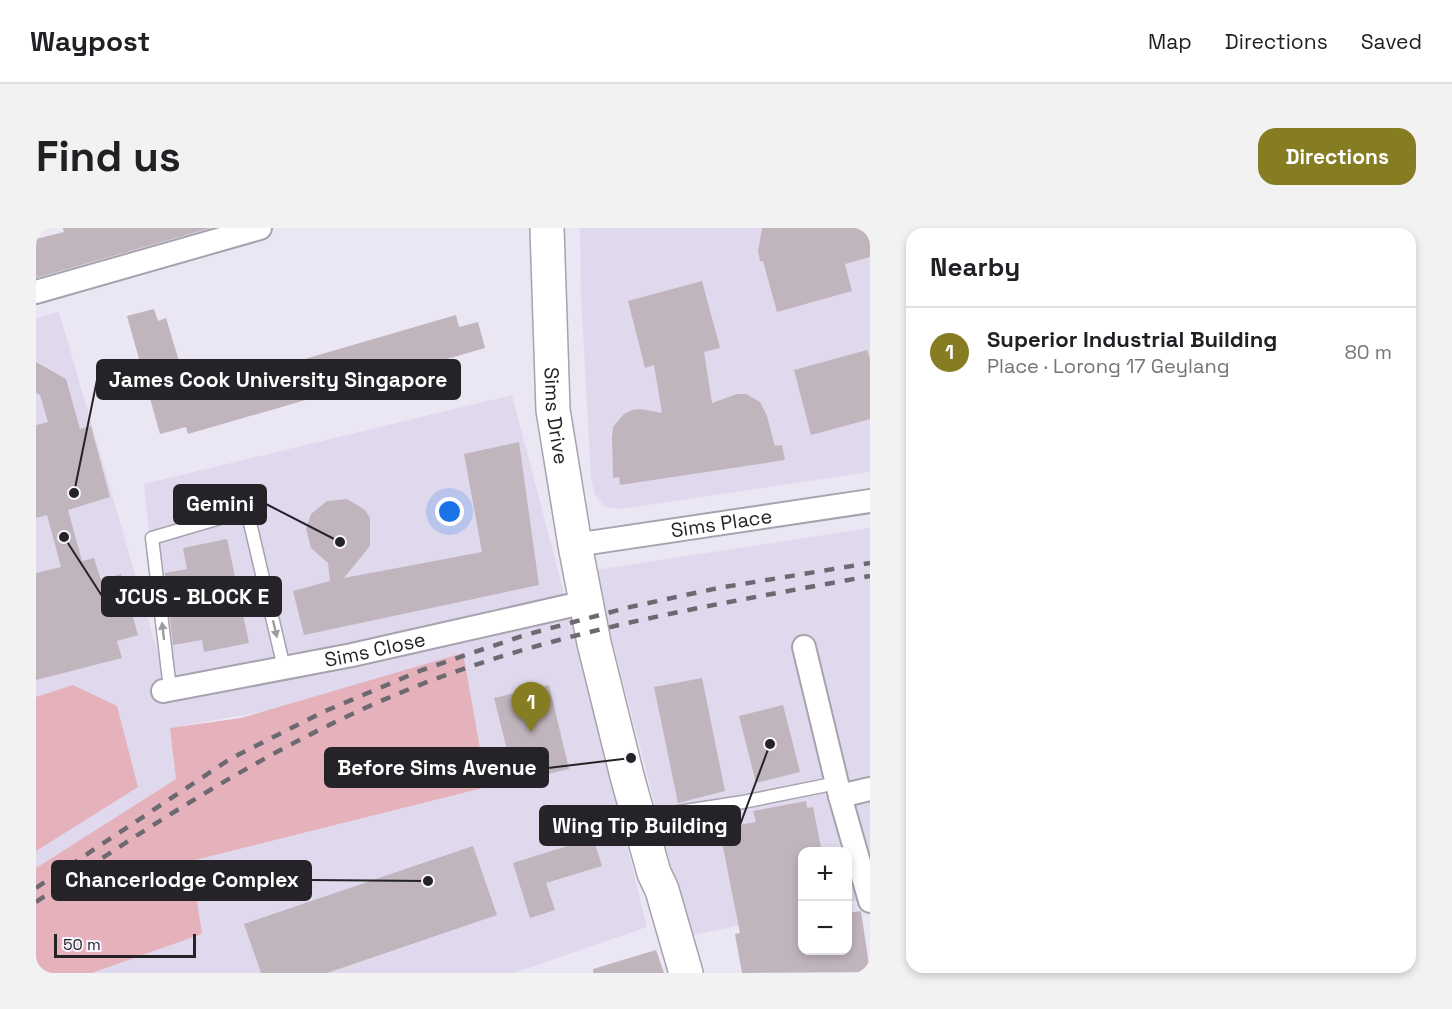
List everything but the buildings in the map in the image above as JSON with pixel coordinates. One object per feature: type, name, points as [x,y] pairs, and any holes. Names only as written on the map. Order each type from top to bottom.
[{"type":"street","points":[[36,292],[261,228]]},
{"type":"street","name":"Sims Drive","points":[[541,229],[553,410],[575,545],[586,602],[638,818],[654,873]]},
{"type":"street","name":"Sims Place","points":[[575,545],[870,501]]},
{"type":"street","name":"Sims Close","points":[[166,690],[284,668],[586,602]]},
{"type":"street","points":[[804,647],[838,790],[870,901]]},
{"type":"street","points":[[838,790],[870,789]]},
{"type":"street","points":[[654,873],[653,891],[677,973]]},
{"type":"street","points":[[654,873],[662,890],[686,973]]},
{"type":"lane","points":[[166,690],[152,538],[247,510],[284,668]]},
{"type":"lane","points":[[638,818],[743,801],[838,790]]},
{"type":"shaded area","points":[[580,228],[870,228],[870,472],[621,509],[605,507],[595,495],[591,478],[581,295]]},
{"type":"shaded area","points":[[59,312],[162,667],[166,692],[144,484],[512,395],[577,643],[647,927],[514,973],[92,973],[202,934],[190,861],[487,787],[467,675],[170,728],[176,779],[36,868],[36,318]]},
{"type":"shaded area","points":[[870,528],[870,897],[852,901],[852,847],[798,847],[798,913],[689,936],[594,570]]},
{"type":"shaded area","points":[[463,653],[487,787],[191,861],[202,934],[92,973],[36,973],[36,868],[176,779],[170,728],[241,718]]},
{"type":"shaded area","points":[[73,685],[117,706],[138,787],[36,851],[36,697]]},
{"type":"railway","points":[[36,888],[230,759],[323,712],[422,670],[525,635],[630,607],[718,588],[870,563]]},
{"type":"railway","points":[[36,902],[170,814],[262,760],[358,711],[407,690],[463,669],[577,635],[694,609],[870,576]]},
{"type":"place","name":"James Cook University Singapore","points":[[74,493]]},
{"type":"place","name":"JCUS - BLOCK E","points":[[64,537]]},
{"type":"place","name":"Gemini","points":[[340,542]]},
{"type":"place","name":"Superior Industrial Building","points":[[531,732]]},
{"type":"place","name":"Wing Tip Building","points":[[770,744]]},
{"type":"place","name":"Before Sims Avenue","points":[[631,758]]},
{"type":"place","name":"Chancerlodge Complex","points":[[428,881]]}]
